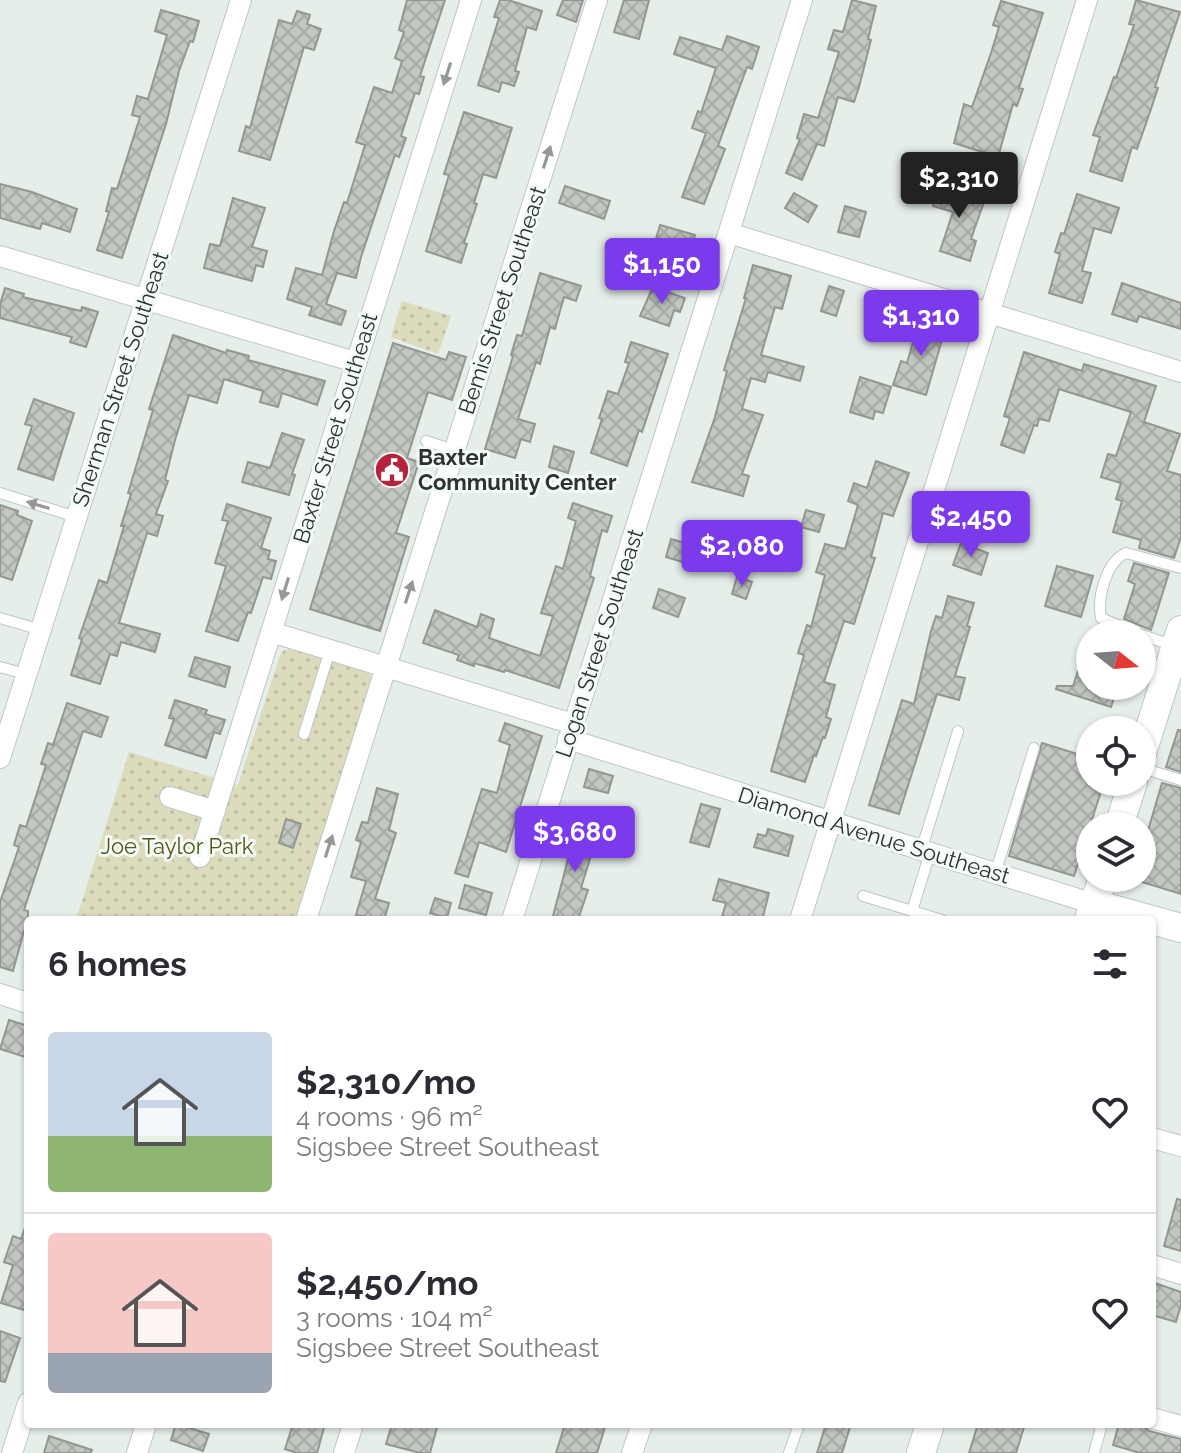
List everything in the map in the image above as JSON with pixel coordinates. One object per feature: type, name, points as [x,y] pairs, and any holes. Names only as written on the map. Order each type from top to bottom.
[{"type":"main road","points":[[1154,716],[1178,638]]},
{"type":"main road","name":"Diamond Avenue Southeast","points":[[1095,901],[1143,916]]},
{"type":"main road","name":"Diamond Avenue Southeast","points":[[1156,920],[1181,928]]},
{"type":"main road","points":[[921,1453],[929,1428]]},
{"type":"street","name":"Sherman Street Southeast","points":[[0,758],[6,716],[26,674],[41,630],[241,0]]},
{"type":"street","name":"Baxter Street Southeast","points":[[200,857],[471,0]]},
{"type":"street","name":"Bemis Street Southeast","points":[[307,916],[597,0]]},
{"type":"street","name":"Logan Street Southeast","points":[[513,916],[802,0]]},
{"type":"street","points":[[801,916],[1087,0]]},
{"type":"street","points":[[729,233],[1181,372]]},
{"type":"street","points":[[0,256],[355,362]]},
{"type":"street","name":"Diamond Avenue Southeast","points":[[271,632],[386,667],[831,822],[995,874],[1095,901]]},
{"type":"street","points":[[170,797],[215,811]]},
{"type":"street","points":[[0,994],[24,1002]]},
{"type":"street","points":[[1156,1139],[1181,1146]]},
{"type":"street","points":[[1156,1266],[1181,1274]]},
{"type":"street","points":[[12,1453],[24,1416]]},
{"type":"street","points":[[1156,1419],[1181,1426]]},
{"type":"street","points":[[137,1453],[145,1428]]},
{"type":"street","points":[[344,1453],[352,1428]]},
{"type":"street","points":[[632,1453],[641,1428]]},
{"type":"lane","points":[[426,441],[454,450]]},
{"type":"lane","points":[[0,493],[76,517]]},
{"type":"lane","points":[[1106,620],[1101,618],[1099,610],[1109,570],[1119,556],[1126,553],[1181,568]]},
{"type":"lane","points":[[0,618],[41,630]]},
{"type":"lane","points":[[1156,636],[1178,638]]},
{"type":"lane","points":[[304,734],[330,650]]},
{"type":"lane","points":[[0,667],[26,674]]},
{"type":"lane","points":[[912,911],[958,731]]},
{"type":"lane","points":[[995,874],[1034,748]]},
{"type":"lane","points":[[1156,772],[1181,780]]},
{"type":"lane","points":[[863,896],[929,916]]},
{"type":"lane","points":[[789,1453],[798,1428]]},
{"type":"lane","points":[[1096,1452],[1101,1428]]},
{"type":"green space","points":[[402,301],[451,316],[438,354],[391,337]]},
{"type":"green space","name":"Joe Taylor Park","points":[[291,649],[369,673],[373,681],[299,916],[77,916],[129,752],[238,785],[284,650]]},
{"type":"building","points":[[407,0],[445,0],[420,76],[424,77],[419,94],[415,93],[401,136],[406,138],[399,157],[395,155],[356,278],[337,273],[326,304],[346,311],[341,325],[309,315],[312,307],[287,299],[296,268],[322,275],[334,231],[344,202],[347,203],[365,145],[356,142],[374,87],[392,93],[402,61],[395,58],[404,32],[399,30]]},
{"type":"building","points":[[500,0],[542,11],[536,30],[527,27],[514,86],[502,82],[499,92],[478,85],[499,18],[494,17]]},
{"type":"building","points":[[563,0],[583,0],[576,22],[557,15]]},
{"type":"building","points":[[624,0],[649,0],[639,39],[614,32]]},
{"type":"building","points":[[852,0],[876,6],[859,87],[854,102],[838,97],[824,146],[817,144],[802,180],[786,173],[800,139],[797,138],[804,114],[818,118],[839,52],[828,49],[834,30],[843,32]]},
{"type":"building","points":[[1136,0],[1180,12],[1150,112],[1137,149],[1132,147],[1122,181],[1090,171],[1100,137],[1093,135],[1134,25],[1129,24]]},
{"type":"building","points":[[1001,1],[1043,13],[1019,88],[1023,89],[1017,106],[1013,104],[998,157],[954,143],[964,104],[972,107],[991,53],[999,27],[993,25]]},
{"type":"building","points":[[161,10],[199,21],[179,71],[166,124],[122,258],[97,250],[109,212],[106,211],[112,188],[117,189],[140,117],[132,115],[137,96],[148,99],[167,35],[155,31]]},
{"type":"building","points":[[297,11],[310,15],[307,24],[321,29],[314,50],[304,47],[270,160],[239,151],[246,126],[250,128],[279,20],[292,24]]},
{"type":"building","points":[[727,36],[759,47],[752,69],[747,67],[718,146],[725,149],[704,204],[682,197],[706,133],[692,128],[698,111],[701,113],[716,68],[674,54],[680,37],[722,50]]},
{"type":"building","points":[[464,112],[512,128],[496,178],[483,174],[461,263],[426,251],[449,175],[444,174]]},
{"type":"building","points":[[0,184],[77,209],[70,232],[42,223],[40,229],[0,218]]},
{"type":"building","points":[[940,184],[985,199],[971,239],[976,241],[970,261],[940,251],[953,212],[933,206]]},
{"type":"building","points":[[565,186],[610,201],[604,219],[559,203]]},
{"type":"building","points":[[794,193],[817,206],[808,222],[785,208]]},
{"type":"building","points":[[1077,194],[1119,208],[1111,233],[1094,228],[1082,271],[1091,273],[1082,303],[1049,293],[1060,254],[1055,252]]},
{"type":"building","points":[[233,198],[265,208],[252,247],[267,251],[263,267],[256,265],[252,281],[204,268],[210,244],[220,246]]},
{"type":"building","points":[[845,206],[866,212],[859,237],[838,232]]},
{"type":"building","points":[[660,225],[695,235],[689,256],[654,246]]},
{"type":"building","points":[[753,265],[791,276],[782,309],[775,307],[761,355],[804,367],[800,381],[768,372],[765,382],[751,378],[742,409],[763,415],[742,474],[749,476],[743,496],[692,482],[715,417],[727,371],[724,370]]},
{"type":"building","points":[[540,273],[581,286],[576,301],[564,297],[555,329],[550,327],[540,364],[536,362],[518,419],[535,424],[530,442],[521,439],[515,458],[485,449],[517,335],[522,336]]},
{"type":"building","points":[[1122,283],[1181,303],[1181,329],[1139,316],[1137,322],[1112,314]]},
{"type":"building","points":[[829,286],[844,291],[836,316],[821,311]]},
{"type":"building","points":[[653,287],[685,298],[680,312],[674,310],[669,326],[640,316]]},
{"type":"building","points":[[5,288],[24,294],[23,297],[98,312],[86,347],[70,342],[72,337],[0,318]]},
{"type":"building","points":[[920,318],[946,326],[926,395],[893,385],[901,361],[907,363]]},
{"type":"building","points":[[173,335],[325,381],[317,405],[282,393],[278,407],[260,402],[263,391],[224,379],[217,403],[189,395],[165,480],[168,481],[156,514],[163,516],[157,536],[147,533],[119,623],[160,634],[155,652],[121,642],[117,656],[110,654],[100,684],[71,675],[82,639],[79,638],[99,580],[107,583],[124,526],[121,526],[131,494],[128,493],[153,410],[149,409]]},
{"type":"building","points":[[631,342],[668,354],[627,466],[591,453],[608,391],[618,394],[629,363],[625,362]]},
{"type":"building","points":[[393,343],[446,360],[449,352],[466,357],[452,400],[428,392],[407,458],[419,462],[396,533],[409,537],[380,631],[310,609]]},
{"type":"building","points":[[1024,352],[1082,371],[1084,364],[1156,386],[1144,422],[1180,434],[1167,471],[1181,475],[1181,537],[1174,558],[1139,548],[1141,540],[1113,532],[1122,501],[1116,499],[1121,483],[1101,477],[1108,454],[1116,456],[1131,412],[1059,389],[1049,421],[1039,419],[1037,426],[1034,425],[1024,453],[1001,445],[1010,418],[1004,416]]},
{"type":"building","points":[[860,377],[891,387],[883,413],[875,411],[873,419],[850,412]]},
{"type":"building","points":[[34,399],[74,413],[53,480],[18,469],[32,426],[25,424]]},
{"type":"building","points":[[282,433],[304,440],[292,474],[295,475],[289,495],[242,482],[248,462],[270,468]]},
{"type":"building","points":[[554,446],[574,452],[568,473],[549,467]]},
{"type":"building","points":[[876,461],[909,473],[893,516],[883,513],[871,557],[875,558],[854,624],[844,621],[824,682],[835,685],[826,717],[831,719],[805,782],[771,771],[804,655],[798,653],[807,625],[811,627],[825,575],[816,572],[825,544],[845,549],[858,505],[848,501],[854,483],[867,488]]},
{"type":"building","points":[[573,503],[612,516],[607,532],[602,530],[590,576],[594,578],[559,688],[505,670],[474,663],[474,666],[457,660],[459,655],[423,643],[435,610],[477,627],[481,614],[494,619],[489,638],[540,656],[553,616],[541,613],[556,566],[563,569],[576,521],[568,518]]},
{"type":"building","points":[[227,504],[271,518],[261,548],[270,551],[268,559],[276,561],[271,579],[263,577],[238,641],[206,631],[226,566],[215,563],[228,521],[222,520]]},
{"type":"building","points":[[0,505],[18,511],[17,515],[32,521],[12,580],[0,576]]},
{"type":"building","points":[[806,510],[824,515],[819,532],[801,527]]},
{"type":"building","points":[[671,539],[712,551],[706,569],[666,557]]},
{"type":"building","points":[[961,543],[988,553],[981,575],[953,565]]},
{"type":"building","points":[[1134,563],[1169,573],[1154,620],[1124,619],[1135,584],[1128,581]]},
{"type":"building","points":[[1057,566],[1093,576],[1081,617],[1045,606]]},
{"type":"building","points":[[737,577],[752,582],[746,599],[732,594]]},
{"type":"building","points":[[659,589],[685,598],[678,617],[653,608]]},
{"type":"building","points":[[948,596],[974,603],[955,676],[965,678],[959,700],[937,694],[899,814],[869,805],[902,700],[914,704],[931,631],[936,616],[942,618]]},
{"type":"building","points":[[195,657],[230,667],[225,687],[189,676]]},
{"type":"building","points":[[1076,677],[1076,696],[1056,689],[1057,686],[1073,686]]},
{"type":"building","points":[[175,700],[207,710],[205,714],[225,720],[220,734],[214,732],[206,758],[165,745],[174,719],[169,718]]},
{"type":"building","points":[[1090,700],[1113,700],[1111,707]]},
{"type":"building","points":[[67,703],[108,717],[101,737],[83,731],[24,910],[28,911],[28,916],[24,916],[24,931],[13,971],[0,967],[0,902],[19,847],[14,845],[20,825],[26,827],[46,765],[41,764],[48,743],[53,745]]},
{"type":"building","points":[[505,723],[542,736],[506,852],[479,842],[468,877],[455,873],[482,789],[497,793],[510,745],[499,741]]},
{"type":"building","points":[[1178,730],[1181,730],[1181,772],[1166,767]]},
{"type":"building","points":[[1042,743],[1076,754],[1076,796],[1100,796],[1094,812],[1076,812],[1074,876],[1009,856]]},
{"type":"building","points":[[589,769],[613,776],[608,793],[584,787]]},
{"type":"building","points":[[1162,783],[1181,788],[1181,894],[1156,886],[1156,812],[1153,812]]},
{"type":"building","points":[[377,788],[398,794],[389,830],[396,833],[375,899],[389,903],[385,916],[356,915],[366,881],[351,877],[361,842],[356,840],[362,822],[368,823]]},
{"type":"building","points":[[701,804],[720,809],[709,847],[690,842]]},
{"type":"building","points":[[286,819],[301,824],[293,848],[279,843]]},
{"type":"building","points":[[571,824],[598,833],[581,888],[588,890],[579,916],[553,916],[572,844],[565,842]]},
{"type":"building","points":[[768,829],[793,836],[788,856],[754,847],[758,834],[766,836]]},
{"type":"building","points":[[719,879],[769,893],[763,916],[722,916],[726,903],[713,900]]},
{"type":"building","points":[[465,885],[492,893],[486,915],[459,908]]},
{"type":"building","points":[[435,898],[451,903],[448,916],[430,913]]},
{"type":"building","points":[[9,1020],[24,1025],[24,1057],[0,1049]]},
{"type":"building","points":[[1177,1199],[1181,1200],[1181,1251],[1164,1246]]},
{"type":"building","points":[[24,1231],[24,1310],[1,1303],[13,1265],[4,1262],[13,1236],[21,1239]]},
{"type":"building","points":[[1156,1283],[1181,1292],[1176,1322],[1156,1316]]},
{"type":"building","points":[[0,1331],[20,1338],[5,1382],[0,1381]]},
{"type":"building","points":[[175,1428],[189,1428],[209,1434],[203,1451],[171,1440]]},
{"type":"building","points":[[292,1428],[324,1428],[317,1453],[297,1453],[285,1449]]},
{"type":"building","points":[[391,1428],[437,1428],[430,1453],[386,1444]]},
{"type":"building","points":[[564,1428],[605,1428],[597,1453],[556,1453]]},
{"type":"building","points":[[825,1428],[850,1428],[842,1453],[817,1453]]},
{"type":"building","points":[[977,1428],[1024,1428],[1016,1453],[969,1453]]},
{"type":"building","points":[[1118,1428],[1146,1428],[1181,1439],[1181,1453],[1140,1453],[1113,1445]]},
{"type":"building","points":[[49,1436],[92,1450],[91,1453],[44,1453]]},
{"type":"place","name":"Baxter Community Center","points":[[392,470]]}]
